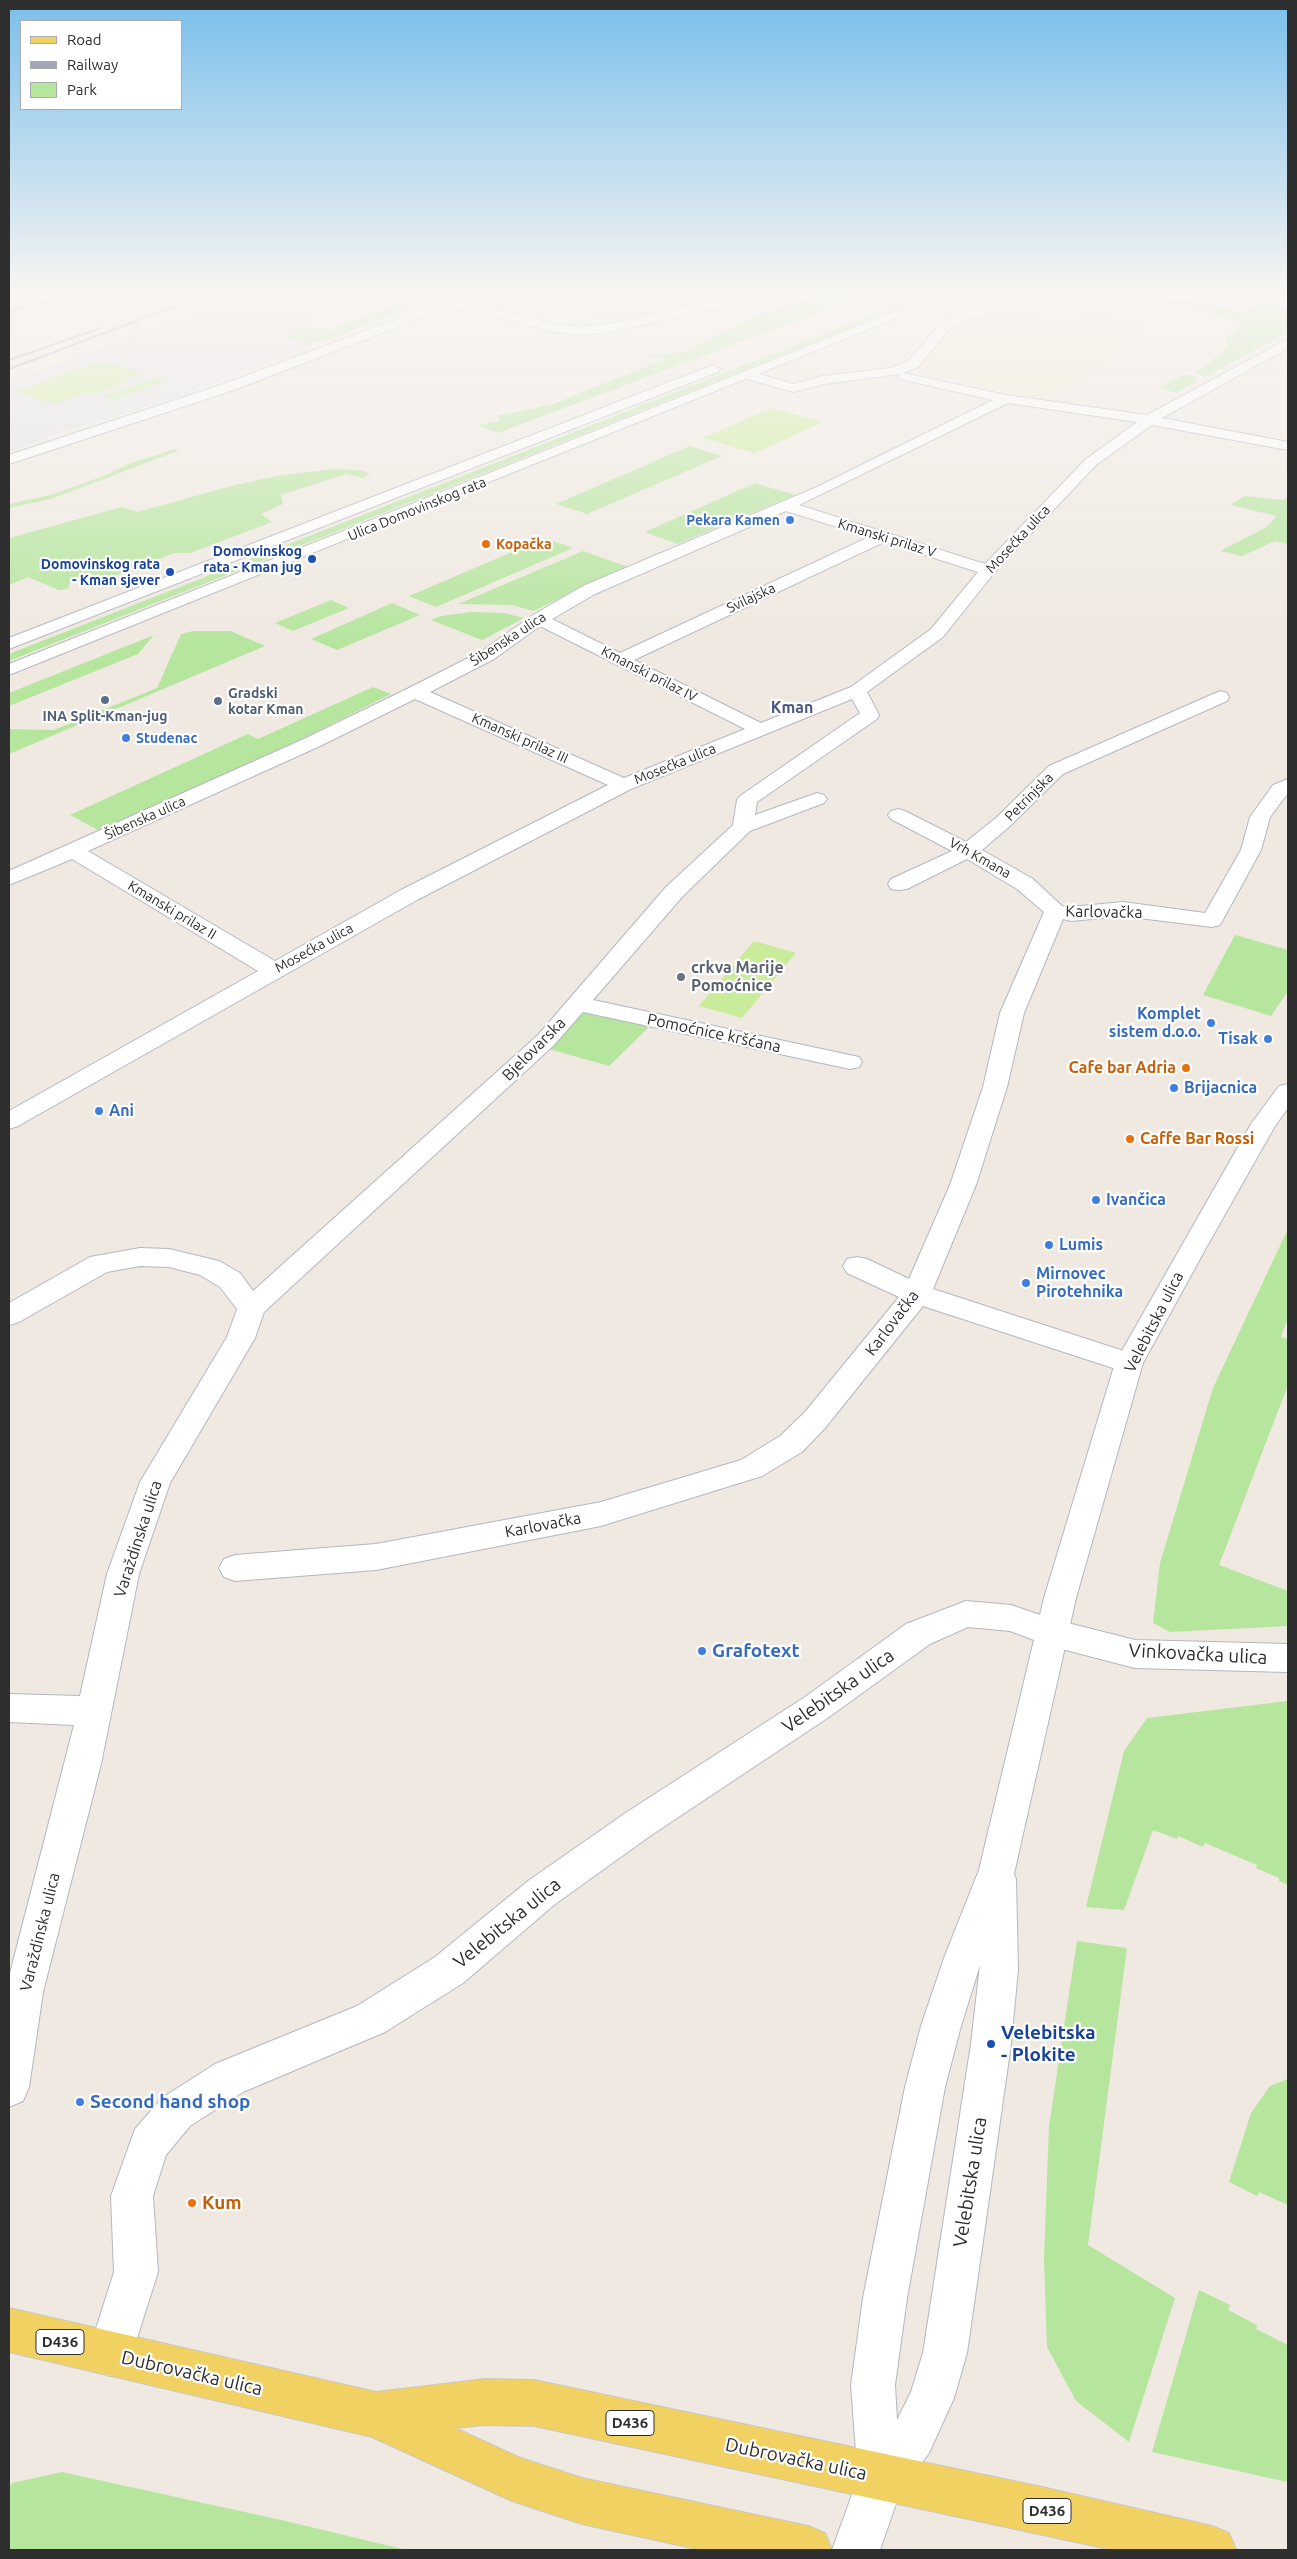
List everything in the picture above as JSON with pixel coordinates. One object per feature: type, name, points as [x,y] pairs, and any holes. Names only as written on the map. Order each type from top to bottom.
[{"type":"main road","name":"Dubrovačka ulica","points":[[9,2330],[376,2415],[512,2478],[582,2501],[808,2550]]},
{"type":"main road","name":"Dubrovačka ulica","points":[[376,2415],[485,2402],[534,2403],[881,2478],[1042,2510],[1212,2550]]},
{"type":"street","points":[[9,460],[164,408]]},
{"type":"street","name":"Ulica Domovinskog rata","points":[[9,644],[613,408]]},
{"type":"street","name":"Ulica Domovinskog rata","points":[[9,670],[665,408]]},
{"type":"street","name":"Šibenska ulica","points":[[9,879],[313,742],[415,692],[488,655],[539,619],[589,590],[822,490],[987,408]]},
{"type":"street","points":[[1070,408],[1149,420],[1288,446]]},
{"type":"street","name":"Mosećka ulica","points":[[9,1121],[273,970],[409,895],[624,785],[857,691],[937,633],[988,570],[1091,462],[1149,420],[1170,408]]},
{"type":"street","name":"Kmanski prilaz V","points":[[786,506],[988,570]]},
{"type":"street","name":"Svilajska","points":[[621,659],[882,537]]},
{"type":"street","name":"Kmanski prilaz IV","points":[[539,619],[759,729]]},
{"type":"street","points":[[743,826],[747,800],[870,715],[857,691]]},
{"type":"street","name":"Kmanski prilaz III","points":[[415,692],[624,785]]},
{"type":"street","name":"Petrinjska","points":[[899,884],[968,851],[1004,821],[1056,770],[1220,697]]},
{"type":"street","name":"Karlovačka","points":[[235,1568],[376,1556],[601,1514],[751,1468],[792,1444],[815,1420],[917,1294],[963,1185],[995,1087],[1012,1013],[1055,911],[1071,914],[1123,909],[1212,920],[1251,850],[1260,817],[1280,789],[1288,785]]},
{"type":"street","name":"Bjelovarska","points":[[250,1308],[546,1040],[674,892],[743,826],[817,799]]},
{"type":"street","name":"Vrh Kmana","points":[[898,816],[968,851],[1025,884],[1055,911]]},
{"type":"street","name":"Kmanski prilaz II","points":[[72,850],[273,970]]},
{"type":"street","name":"Pomoćnice kršćana","points":[[577,1004],[850,1062]]},
{"type":"street","name":"Velebitska ulica","points":[[881,2478],[875,2429],[873,2385],[877,2349],[925,2087],[941,2026],[963,1958],[997,1870],[1050,1632],[1130,1363],[1192,1248],[1264,1124],[1288,1091]]},
{"type":"street","points":[[9,1315],[100,1264],[140,1257],[168,1258],[209,1268],[230,1280],[250,1308]]},
{"type":"street","points":[[856,1266],[917,1294],[1130,1363]]},
{"type":"street","name":"Varaždinska ulica","points":[[9,2087],[24,1992],[83,1764],[123,1574],[155,1482],[240,1338],[250,1308]]},
{"type":"street","name":"Velebitska ulica","points":[[110,2354],[136,2272],[132,2196],[149,2143],[176,2112],[229,2078],[371,2019],[449,1970],[541,1893],[637,1825],[817,1707],[918,1634],[966,1614],[1011,1618],[1050,1632]]},
{"type":"street","name":"Vinkovačka ulica","points":[[1050,1632],[1135,1654],[1288,1658]]},
{"type":"street","points":[[9,1708],[93,1710]]},
{"type":"street","name":"Velebitska ulica","points":[[856,2550],[881,2478],[913,2437],[932,2398],[945,2353],[991,2044],[998,1978],[1000,1922],[997,1870]]},
{"type":"shaded area","points":[[9,408],[141,408],[55,434],[9,452]]},
{"type":"green space","points":[[533,408],[563,408],[498,433],[478,425],[500,421],[498,416]]},
{"type":"green space","points":[[634,408],[647,408],[9,661],[9,654]]},
{"type":"green space","points":[[770,408],[823,422],[755,453],[703,438]]},
{"type":"green space","points":[[690,446],[722,456],[587,514],[556,504]]},
{"type":"green space","points":[[175,449],[178,451],[51,499],[9,508],[9,504],[51,495],[109,474],[128,464]]},
{"type":"green space","points":[[333,469],[357,470],[370,473],[363,478],[346,474],[281,495],[283,504],[261,514],[272,522],[190,553],[175,553],[109,578],[70,583],[68,589],[59,590],[28,577],[9,585],[9,538],[122,507],[138,512],[231,486],[276,476]]},
{"type":"green space","points":[[755,483],[795,495],[677,544],[645,532]]},
{"type":"green space","points":[[1245,496],[1284,500],[1288,497],[1288,544],[1275,541],[1242,556],[1220,551],[1265,528],[1277,516],[1230,505]]},
{"type":"green space","points":[[545,538],[573,548],[436,607],[409,596]]},
{"type":"green space","points":[[583,551],[628,567],[533,611],[512,605],[458,604]]},
{"type":"green space","points":[[331,600],[349,608],[293,631],[275,623]]},
{"type":"green space","points":[[392,603],[420,615],[337,650],[311,639]]},
{"type":"green space","points":[[472,612],[504,613],[524,618],[482,640],[431,620],[441,616]]},
{"type":"green space","points":[[193,631],[230,631],[265,646],[9,754],[9,729],[54,730],[157,688],[181,634]]},
{"type":"green space","points":[[154,635],[138,654],[9,706],[9,693]]},
{"type":"green space","points":[[373,687],[391,694],[310,735],[100,831],[70,815],[248,734],[258,739]]},
{"type":"green space","points":[[1235,935],[1288,950],[1288,991],[1271,1016],[1203,995]]},
{"type":"green space","points":[[754,941],[796,953],[742,1018],[699,1006]]},
{"type":"green space","points":[[582,1009],[652,1024],[609,1066],[549,1049]]},
{"type":"green space","points":[[1288,1229],[1288,1318],[1281,1337],[1288,1339],[1288,1385],[1219,1565],[1288,1591],[1288,1626],[1170,1632],[1153,1623],[1160,1563],[1213,1388]]},
{"type":"green space","points":[[1288,1701],[1288,1885],[1279,1881],[1279,1878],[1256,1868],[1257,1865],[1205,1843],[1203,1847],[1178,1836],[1177,1839],[1153,1830],[1124,1910],[1086,1907],[1124,1751],[1147,1718]]},
{"type":"green space","points":[[1077,1941],[1127,1948],[1088,2245],[1175,2298],[1129,2442],[1076,2401],[1047,2347],[1044,2259],[1049,2126]]},
{"type":"green space","points":[[1288,2079],[1288,2205],[1259,2192],[1257,2196],[1229,2182],[1251,2113],[1270,2086]]},
{"type":"green space","points":[[1199,2290],[1230,2305],[1228,2310],[1257,2325],[1256,2329],[1288,2345],[1288,2482],[1152,2452]]},
{"type":"green space","points":[[62,2472],[407,2550],[9,2550],[9,2487],[12,2483]]},
{"type":"place","name":"Pekara Kamen","points":[[790,520]]},
{"type":"place","name":"Kopačka","points":[[486,544]]},
{"type":"place","name":"Domovinskog rata - Kman jug","points":[[312,559]]},
{"type":"place","name":"Domovinskog rata - Kman sjever","points":[[170,572]]},
{"type":"place","name":"INA Split-Kman-jug","points":[[105,700]]},
{"type":"place","name":"Gradski kotar Kman","points":[[218,701]]},
{"type":"place","name":"Studenac","points":[[126,738]]},
{"type":"place","name":"crkva Marije Pomoćnice","points":[[681,977]]},
{"type":"place","name":"Komplet sistem d.o.o.","points":[[1211,1023]]},
{"type":"place","name":"Tisak","points":[[1268,1039]]},
{"type":"place","name":"Cafe bar Adria","points":[[1186,1068]]},
{"type":"place","name":"Brijacnica","points":[[1174,1088]]},
{"type":"place","name":"Ani","points":[[99,1111]]},
{"type":"place","name":"Caffe Bar Rossi","points":[[1130,1139]]},
{"type":"place","name":"Ivančica","points":[[1096,1200]]},
{"type":"place","name":"Lumis","points":[[1049,1245]]},
{"type":"place","name":"Mirnovec Pirotehnika","points":[[1026,1283]]},
{"type":"place","name":"Grafotext","points":[[702,1651]]},
{"type":"place","name":"Velebitska - Plokite","points":[[991,2044]]},
{"type":"place","name":"Second hand shop","points":[[80,2102]]},
{"type":"place","name":"Kum","points":[[192,2203]]},
{"type":"district","name":"Kman","points":[[792,708]]}]
